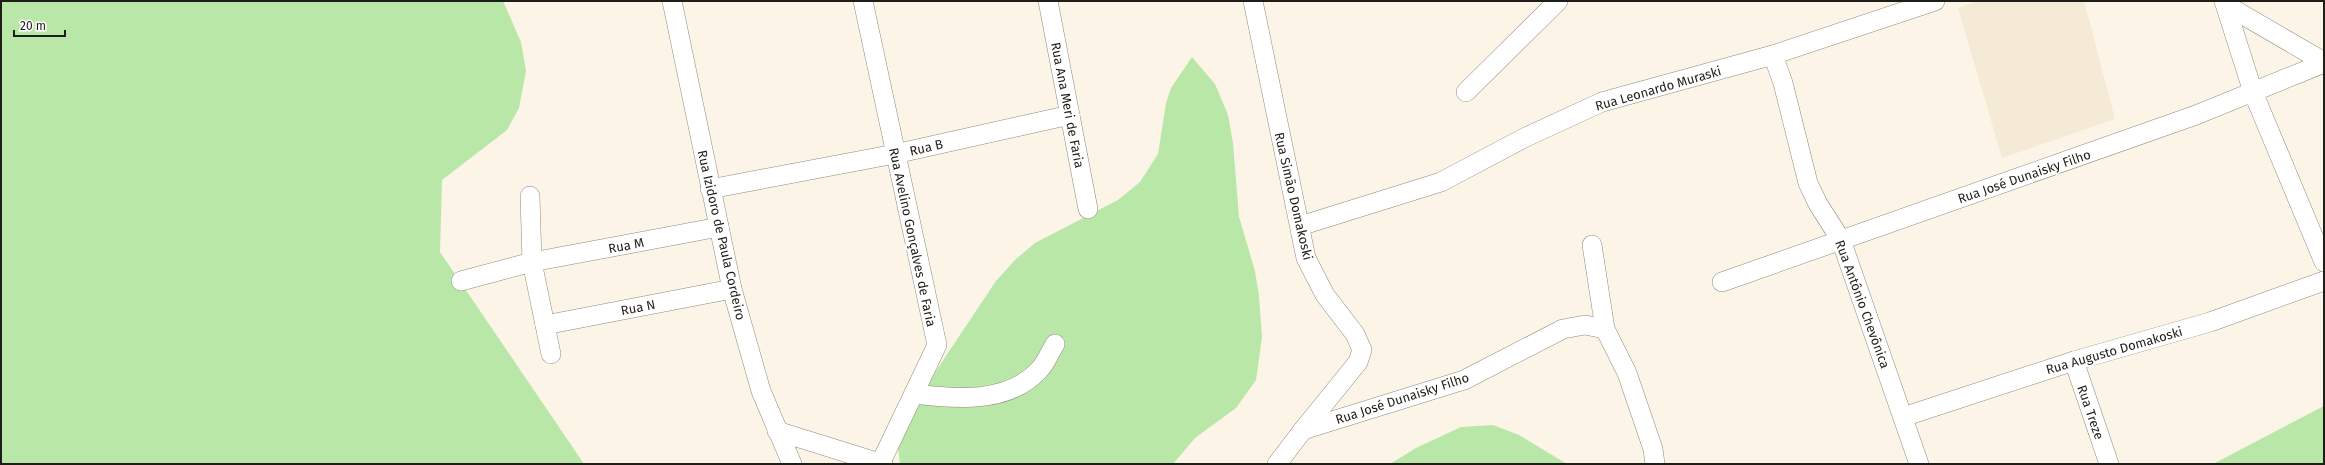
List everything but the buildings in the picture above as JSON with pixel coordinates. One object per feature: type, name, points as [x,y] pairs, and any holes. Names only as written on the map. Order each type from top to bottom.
[{"type":"street","name":"Rua Izidoro de Paula Cordeiro","points":[[672,1],[732,289],[761,391],[776,431],[792,464]]},
{"type":"street","name":"Rua Avelino Gonçalves de Faria","points":[[863,1],[937,345],[882,463]]},
{"type":"street","name":"Rua Ana Meri de Faria","points":[[1048,1],[1088,209]]},
{"type":"street","name":"Rua Simão Domakoski","points":[[1253,1],[1306,258],[1325,295],[1354,334],[1362,350],[1358,362],[1303,430]]},
{"type":"street","points":[[1466,92],[1558,1]]},
{"type":"street","name":"Rua Leonardo Muraski","points":[[1300,226],[1441,182],[1526,137],[1602,102],[1773,55],[1935,1]]},
{"type":"street","points":[[2225,3],[2324,63]]},
{"type":"street","points":[[2225,3],[2253,92],[2324,262]]},
{"type":"street","name":"Rua Antônio Chevônica","points":[[1773,55],[1783,83],[1808,183],[1818,204],[1841,240],[1919,464]]},
{"type":"street","name":"Rua José Dunaisky Filho","points":[[1722,282],[2196,115],[2324,63]]},
{"type":"street","name":"Rua B","points":[[710,189],[895,154],[1070,115]]},
{"type":"street","points":[[530,196],[532,262],[551,354]]},
{"type":"street","name":"Rua M","points":[[461,281],[532,262],[719,227]]},
{"type":"street","points":[[1592,245],[1605,329],[1628,373],[1654,449],[1655,464]]},
{"type":"street","name":"Rua Augusto Domakoski","points":[[1903,417],[2074,361],[2210,322],[2324,281]]},
{"type":"street","name":"Rua N","points":[[545,325],[732,289]]},
{"type":"street","name":"Rua José Dunaisky Filho","points":[[1303,430],[1464,380],[1563,329],[1585,326],[1605,329]]},
{"type":"street","points":[[914,394],[958,399],[993,395],[1020,384],[1039,370],[1055,344]]},
{"type":"street","name":"Rua Treze","points":[[2074,361],[2109,464]]},
{"type":"street","points":[[1277,464],[1303,430]]},
{"type":"street","points":[[776,431],[882,463]]},
{"type":"shaded area","points":[[1978,1],[2084,1],[2115,119],[2002,158],[1958,8]]},
{"type":"green space","points":[[1,1],[503,1],[521,42],[526,71],[519,108],[507,130],[442,180],[440,252],[584,464],[1,464]]},
{"type":"green space","points":[[1192,57],[1215,84],[1228,115],[1233,143],[1239,217],[1255,271],[1259,296],[1262,337],[1256,380],[1236,408],[1195,438],[1173,464],[900,464],[897,440],[920,395],[996,281],[1016,259],[1035,243],[1118,200],[1140,182],[1158,154],[1166,103],[1171,88]]},
{"type":"green space","points":[[2324,406],[2324,464],[2213,464]]},
{"type":"green space","points":[[1493,425],[1519,435],[1567,464],[1390,464],[1416,448],[1461,427]]}]
